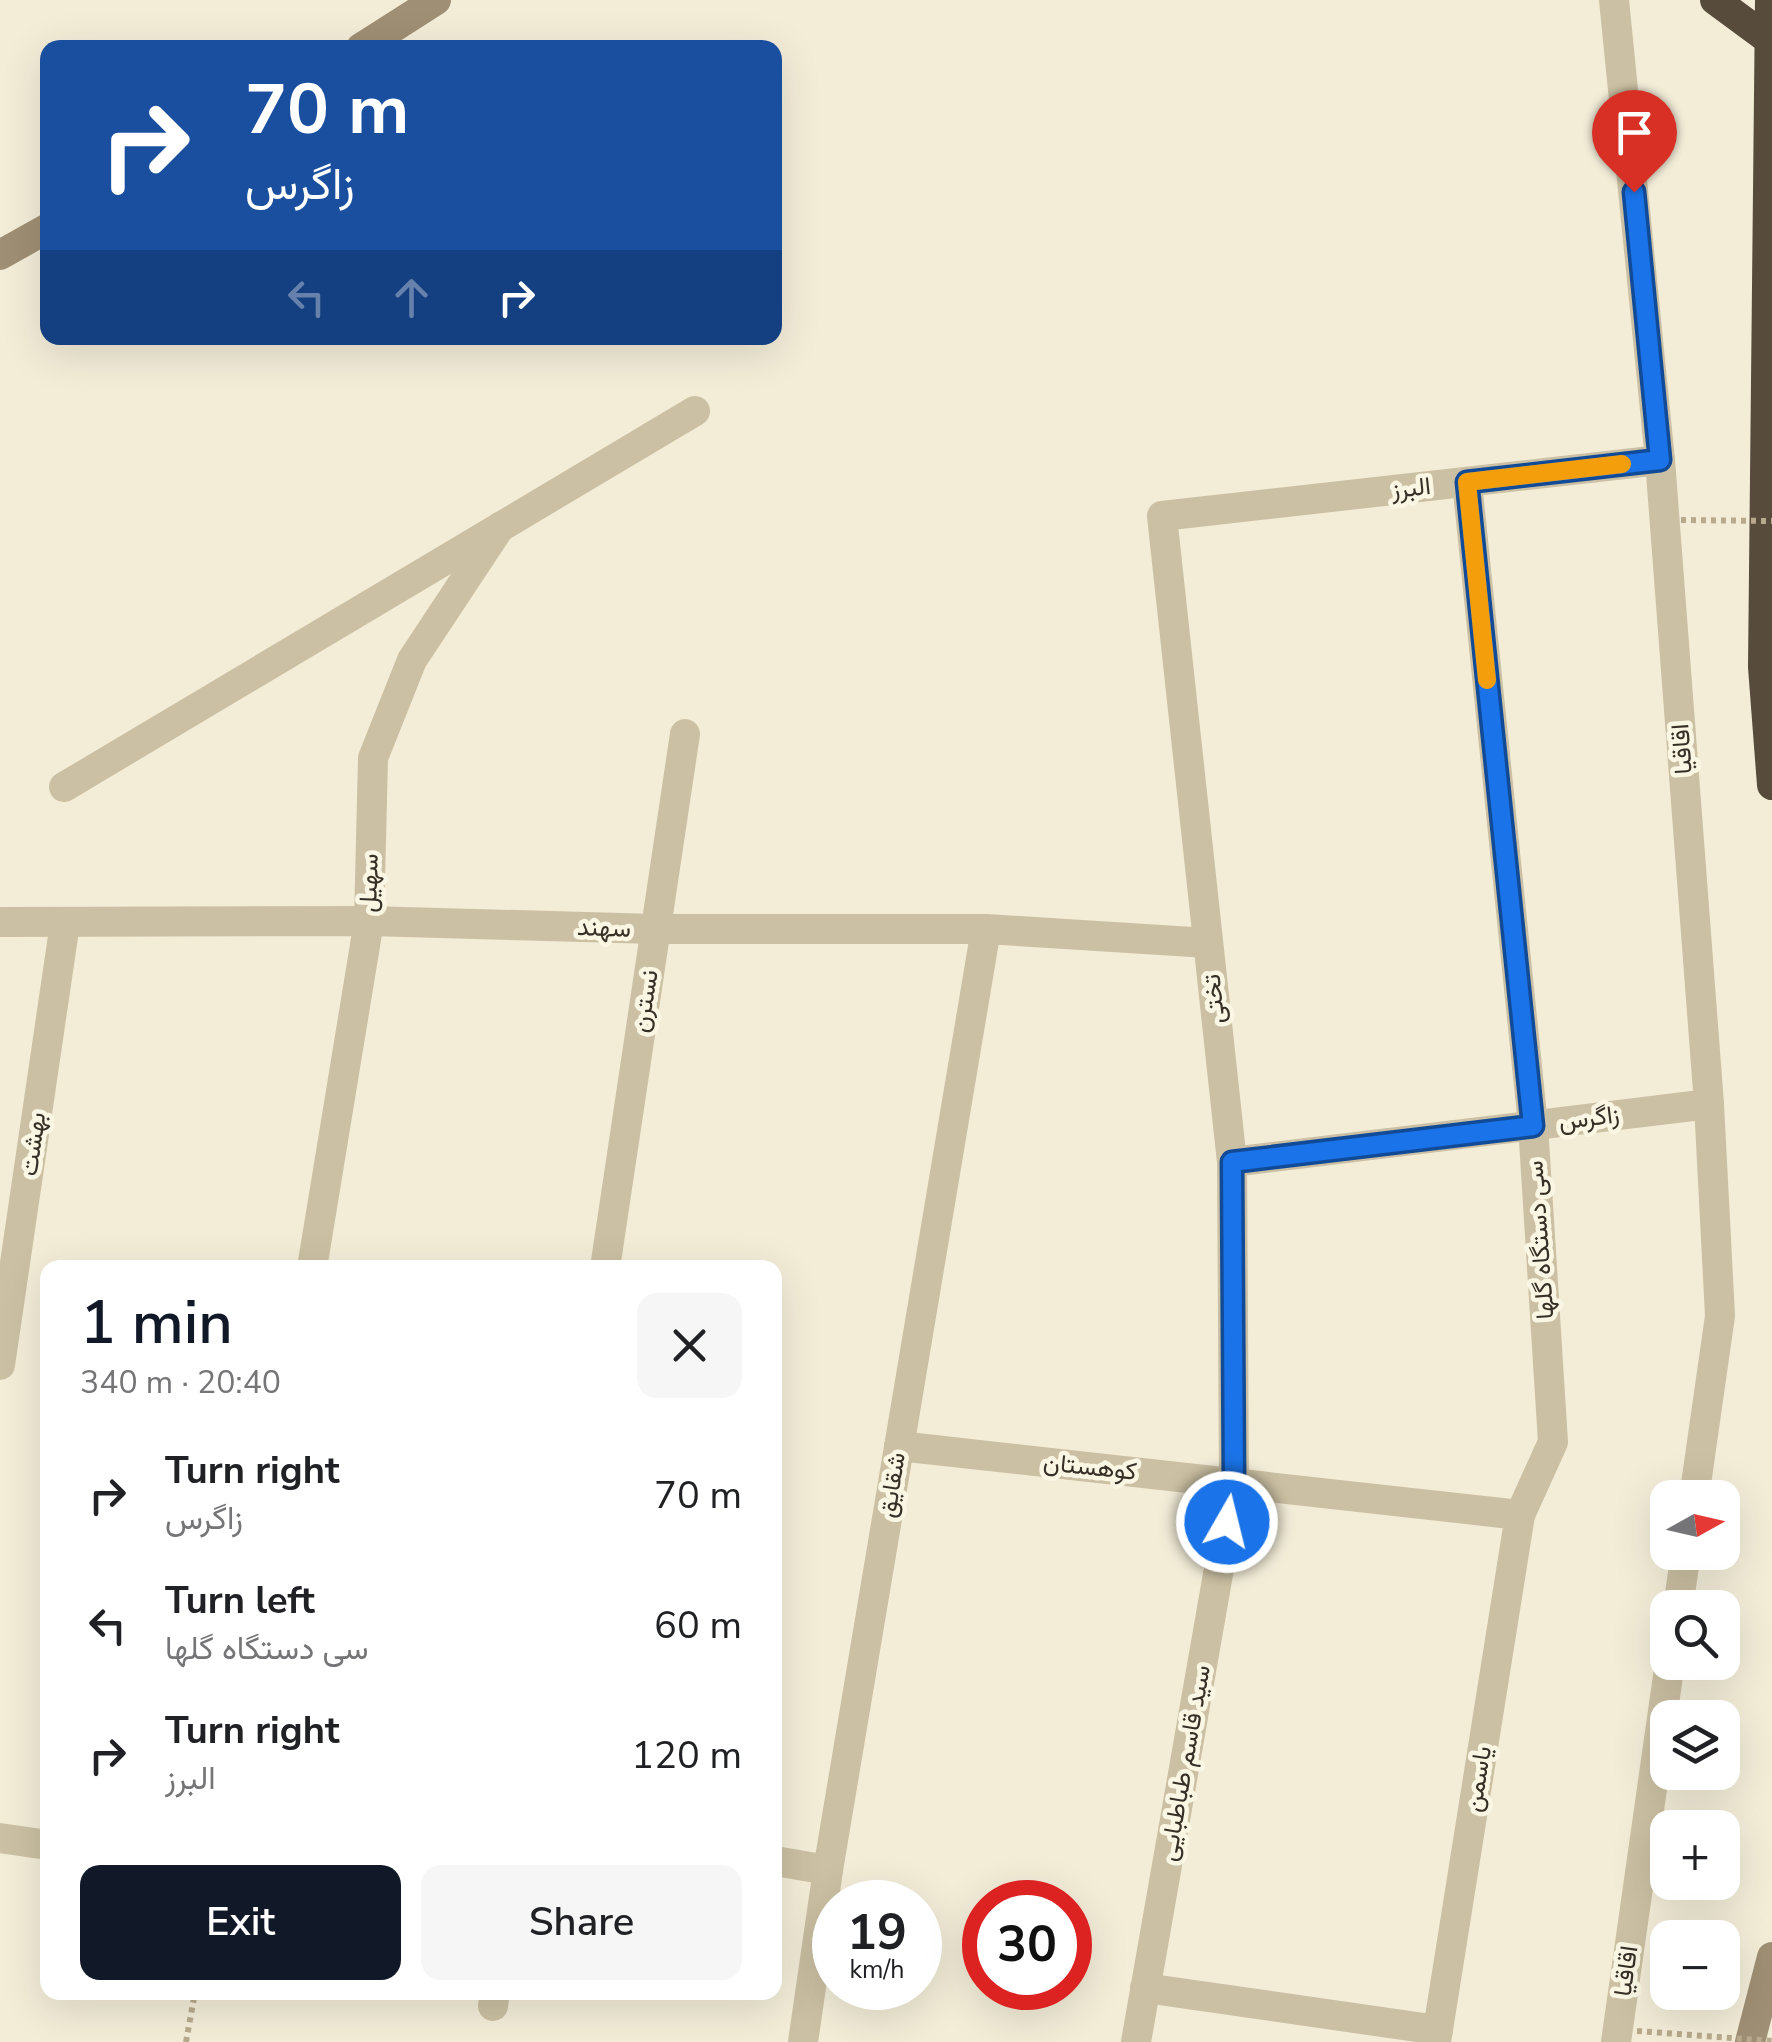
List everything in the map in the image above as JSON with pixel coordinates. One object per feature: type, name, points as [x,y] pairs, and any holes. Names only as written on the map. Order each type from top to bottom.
[{"type":"highway","points":[[1715,0],[1772,42]]},
{"type":"highway","points":[[1770,0],[1763,668],[1772,784]]},
{"type":"street","points":[[374,40],[436,0]]},
{"type":"street","name":"اقاقیا","points":[[1614,0],[1660,460],[1709,1104],[1720,1316],[1697,1480]]},
{"type":"street","points":[[0,256],[40,233]]},
{"type":"street","points":[[64,787],[695,411]]},
{"type":"street","name":"البرز","points":[[1162,516],[1660,460]]},
{"type":"street","name":"سی دستگاه گلها","points":[[1467,482],[1533,1126],[1553,1442],[1520,1515]]},
{"type":"street","name":"تختی","points":[[1162,516],[1232,1162],[1234,1484]]},
{"type":"street","name":"سهیل","points":[[313,1260],[368,921],[373,758],[412,660],[500,527]]},
{"type":"street","name":"نسترن","points":[[606,1260],[685,734]]},
{"type":"street","name":"سهند","points":[[0,922],[368,921],[656,929],[986,929],[1208,943]]},
{"type":"street","name":"بهشت","points":[[0,1365],[65,923]]},
{"type":"street","name":"شقایق","points":[[804,2042],[828,1870],[986,929]]},
{"type":"street","name":"زاگرس","points":[[1232,1162],[1709,1104]]},
{"type":"street","name":"کوهستان","points":[[898,1446],[1520,1515]]},
{"type":"street","name":"سید قاسم طباطبایی","points":[[1136,2042],[1234,1484]]},
{"type":"street","name":"یاسمن","points":[[1436,2036],[1520,1515]]},
{"type":"street","name":"اقاقیا","points":[[1626,2036],[1668,1680]]},
{"type":"street","points":[[0,1838],[40,1844]]},
{"type":"street","points":[[782,1862],[828,1870]]},
{"type":"street","points":[[1750,2042],[1772,1957]]},
{"type":"street","points":[[1145,1988],[1436,2036]]},
{"type":"path","points":[[1681,520],[1772,521]]},
{"type":"path","points":[[186,2042],[194,2000]]},
{"type":"path","points":[[1626,2036],[1772,2041]]},
{"type":"slow traffic","points":[[1487,680],[1467,482],[1622,464]]},
{"type":"route","points":[[1227,1522],[1234,1484],[1232,1162],[1533,1126],[1467,482],[1660,460],[1634,192]]}]
